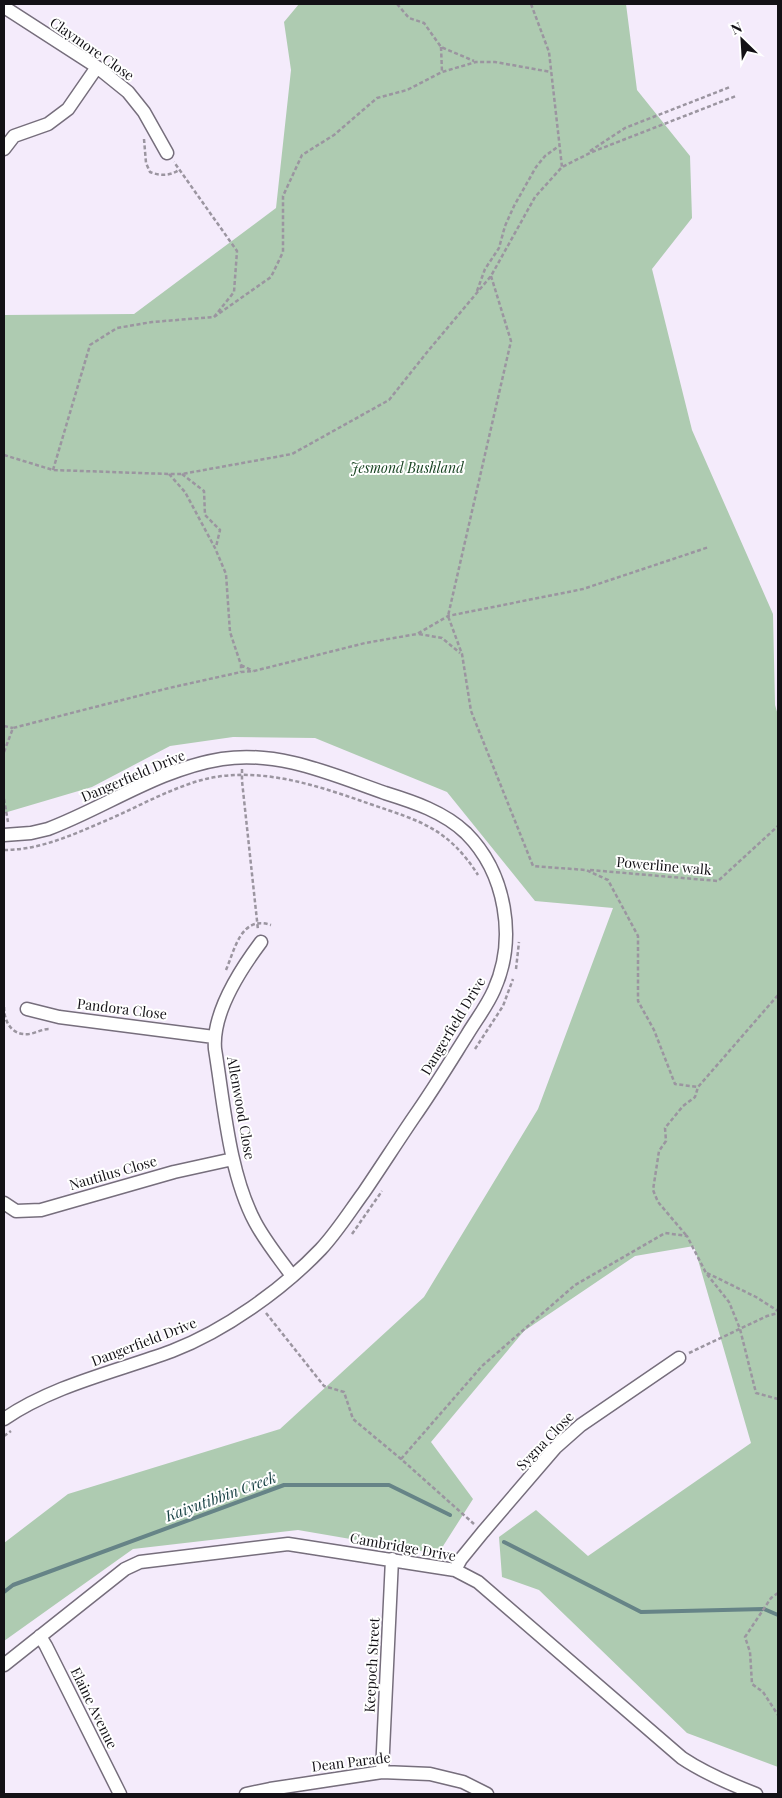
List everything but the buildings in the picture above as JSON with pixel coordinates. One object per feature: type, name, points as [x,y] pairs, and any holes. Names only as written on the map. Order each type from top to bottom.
[{"type":"street","name":"Claymore Close","points":[[4,7],[97,67],[128,92],[144,112],[167,152]]},
{"type":"street","points":[[4,149],[14,136],[48,124],[68,109],[97,67]]},
{"type":"street","name":"Dangerfield Drive","points":[[4,1419],[20,1408],[59,1390],[174,1350],[214,1331],[248,1311],[292,1276],[322,1248],[348,1215],[486,1006],[494,990],[503,962],[506,932],[505,915],[497,882],[482,854],[466,834],[449,820],[415,802],[295,762],[270,758],[222,759],[180,769],[122,794],[65,823],[48,829],[7,836]]},
{"type":"street","name":"Allenwood Close","points":[[261,942],[242,968],[225,1002],[214,1037],[233,1159],[242,1190],[255,1222],[292,1276]]},
{"type":"street","name":"Pandora Close","points":[[27,1009],[59,1016],[214,1037]]},
{"type":"street","name":"Nautilus Close","points":[[4,1203],[16,1211],[41,1210],[174,1172],[233,1159]]},
{"type":"street","name":"Sygna Close","points":[[455,1570],[461,1559],[483,1532],[555,1448],[581,1424],[679,1358]]},
{"type":"street","name":"Cambridge Drive","points":[[4,1665],[125,1569],[140,1562],[288,1544],[392,1559],[455,1570],[478,1582],[682,1758],[699,1770],[717,1779],[756,1794]]},
{"type":"street","name":"Keepoch Street","points":[[382,1772],[392,1559]]},
{"type":"street","name":"Elaine Avenue","points":[[40,1636],[120,1794]]},
{"type":"street","name":"Dean Parade","points":[[246,1794],[270,1788],[382,1772],[430,1774],[462,1782],[487,1794]]},
{"type":"path","points":[[397,4],[409,18],[424,23],[441,47],[476,62]]},
{"type":"path","points":[[531,4],[549,52],[562,167]]},
{"type":"path","points":[[441,47],[442,72]]},
{"type":"path","points":[[53,470],[90,345],[117,328],[152,322],[214,317],[271,277],[283,252],[283,196],[302,155],[334,135],[377,98],[407,90],[442,72],[476,62],[495,62],[551,72]]},
{"type":"path","points":[[580,158],[625,128],[730,87]]},
{"type":"path","points":[[4,455],[53,470],[182,474],[292,454],[389,400],[491,276],[535,197],[562,167],[592,152],[736,96]]},
{"type":"path","points":[[142,132],[146,163],[150,172],[166,175],[180,170]]},
{"type":"path","points":[[475,295],[485,269],[499,248],[505,226],[514,206],[536,167],[545,156],[559,146]]},
{"type":"path","points":[[167,152],[237,251],[234,292],[214,317]]},
{"type":"path","points":[[462,654],[448,616],[511,341],[491,276]]},
{"type":"path","points":[[168,474],[185,492],[215,548],[226,574],[230,632],[241,665],[241,672]]},
{"type":"path","points":[[182,474],[204,490],[205,514],[220,530],[215,548]]},
{"type":"path","points":[[417,634],[448,616],[583,589],[709,547]]},
{"type":"path","points":[[4,726],[13,728],[365,643],[417,634],[442,638],[462,654]]},
{"type":"path","name":"Powerline walk","points":[[462,654],[471,711],[533,866],[718,881],[778,826]]},
{"type":"path","points":[[241,665],[254,671]]},
{"type":"path","points":[[4,752],[13,728]]},
{"type":"path","points":[[243,758],[242,775],[257,921]]},
{"type":"path","points":[[4,850],[17,850],[59,841],[189,784],[242,775],[266,776],[296,781],[415,819],[430,826],[455,844],[467,857],[479,876]]},
{"type":"path","points":[[4,799],[7,836]]},
{"type":"path","points":[[586,870],[608,880],[638,936],[638,1001],[654,1030],[674,1084],[698,1087]]},
{"type":"path","points":[[473,1052],[503,1006],[509,992],[518,962],[519,938]]},
{"type":"path","points":[[778,995],[698,1087],[695,1096],[683,1106],[665,1128],[666,1141],[660,1151],[653,1190],[658,1202],[686,1236],[706,1273],[729,1302],[740,1329],[756,1393],[778,1399]]},
{"type":"path","points":[[4,1007],[8,1008]]},
{"type":"path","points":[[350,1237],[386,1185]]},
{"type":"path","points":[[401,1458],[482,1366],[575,1285],[665,1233],[686,1236]]},
{"type":"path","points":[[706,1273],[756,1297],[778,1312]]},
{"type":"path","points":[[258,1302],[324,1386],[344,1392],[353,1419],[401,1458],[483,1532]]},
{"type":"path","points":[[267,1314],[273,1310]]},
{"type":"path","points":[[679,1358],[778,1312]]},
{"type":"path","points":[[4,1436],[18,1426]]},
{"type":"path","points":[[778,1593],[771,1598],[745,1637],[750,1652],[752,1684],[763,1692],[778,1715]]},
{"type":"green space","name":"Jesmond Bushland","points":[[299,4],[626,4],[637,90],[690,156],[692,218],[652,269],[692,430],[773,614],[775,705],[778,715],[778,1767],[687,1733],[539,1590],[502,1577],[499,1537],[536,1510],[588,1556],[751,1443],[694,1246],[635,1256],[524,1331],[431,1442],[473,1499],[438,1554],[298,1530],[133,1549],[4,1641],[4,1543],[68,1494],[280,1429],[424,1297],[538,1109],[613,908],[535,901],[447,792],[315,738],[233,737],[170,746],[92,787],[4,813],[4,315],[134,314],[276,208],[291,70],[284,22]]},
{"type":"waterway","name":"Kaiyutibbin Creek","points":[[4,1592],[13,1585],[284,1485],[389,1485],[450,1515]]},
{"type":"waterway","name":"Kaiyutibbin Creek","points":[[504,1542],[641,1612],[764,1609],[778,1615]]}]
